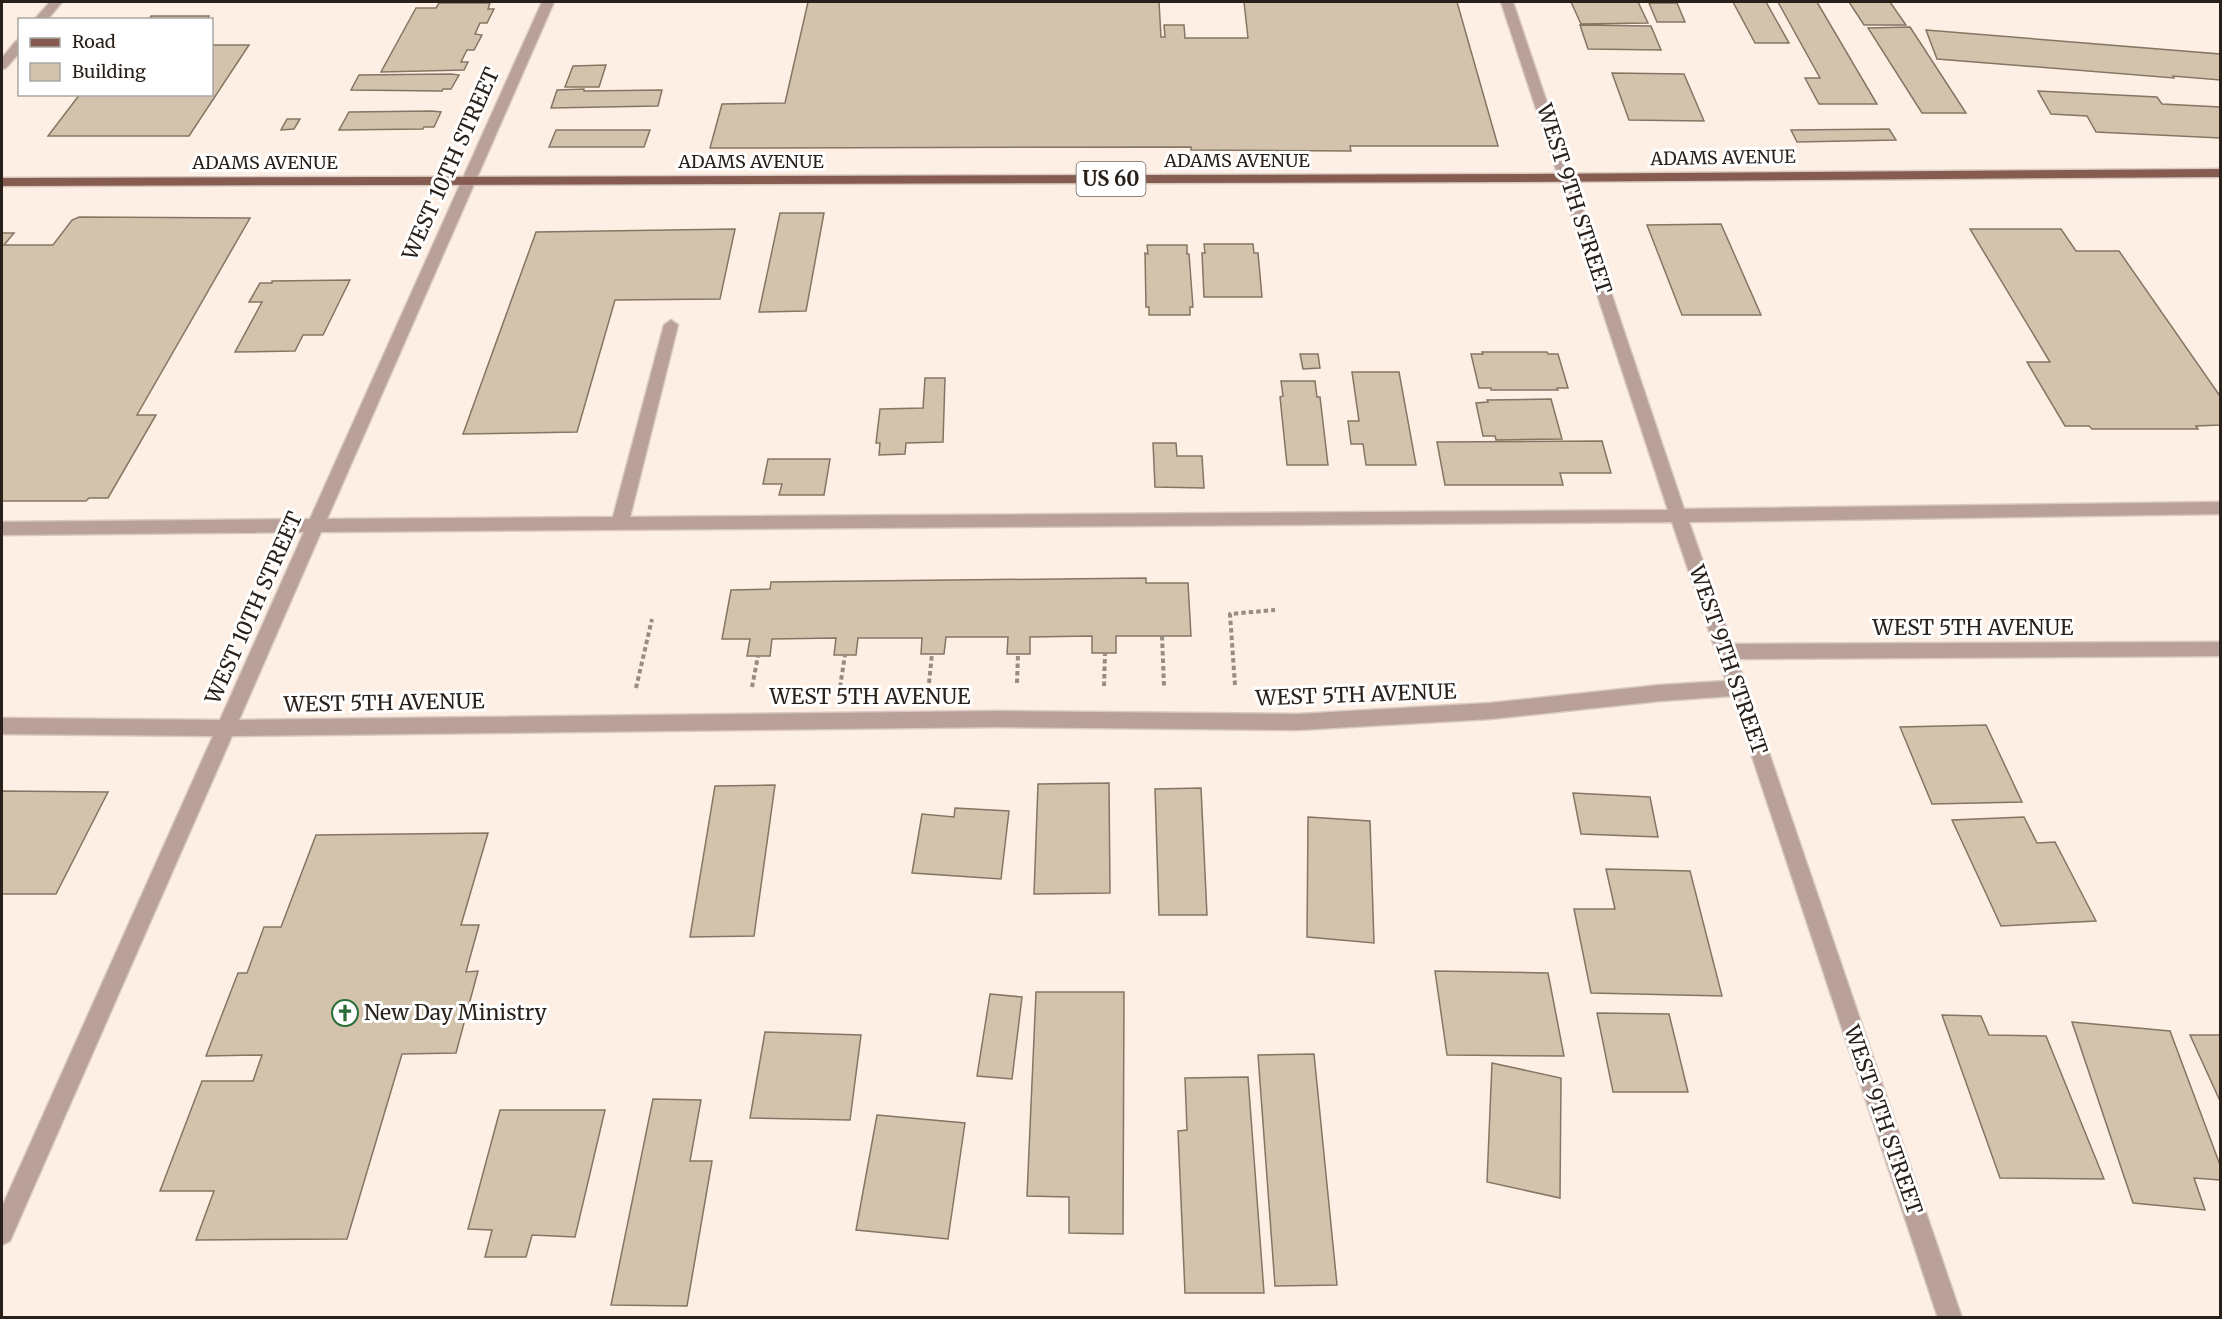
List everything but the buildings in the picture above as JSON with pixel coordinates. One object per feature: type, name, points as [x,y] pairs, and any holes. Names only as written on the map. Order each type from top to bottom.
[{"type":"main road","name":"ADAMS AVENUE","points":[[2,182],[1567,178],[2220,173]]},
{"type":"street","points":[[42,18],[56,2]]},
{"type":"street","name":"WEST 10TH STREET","points":[[2,1233],[548,2]]},
{"type":"street","name":"WEST 9TH STREET","points":[[1507,2],[1677,516],[1738,688],[1950,1317]]},
{"type":"street","points":[[2,65],[18,46]]},
{"type":"street","points":[[620,522],[671,325]]},
{"type":"street","points":[[2,528],[1677,516],[2220,508]]},
{"type":"street","name":"WEST 5TH AVENUE","points":[[1725,652],[2220,649]]},
{"type":"street","name":"WEST 5TH AVENUE","points":[[2,726],[225,728],[998,718],[1298,722],[1490,711],[1660,693],[1738,688]]},
{"type":"path","points":[[1236,690],[1230,614],[1275,610]]},
{"type":"path","points":[[634,695],[652,619]]},
{"type":"path","points":[[1161,636],[1165,691]]},
{"type":"path","points":[[1104,653],[1104,691]]},
{"type":"path","points":[[928,693],[932,654]]},
{"type":"path","points":[[1016,692],[1018,654]]},
{"type":"path","points":[[839,694],[845,655]]},
{"type":"path","points":[[750,694],[758,656]]},
{"type":"place","name":"New Day Ministry","points":[[345,1013]]}]
